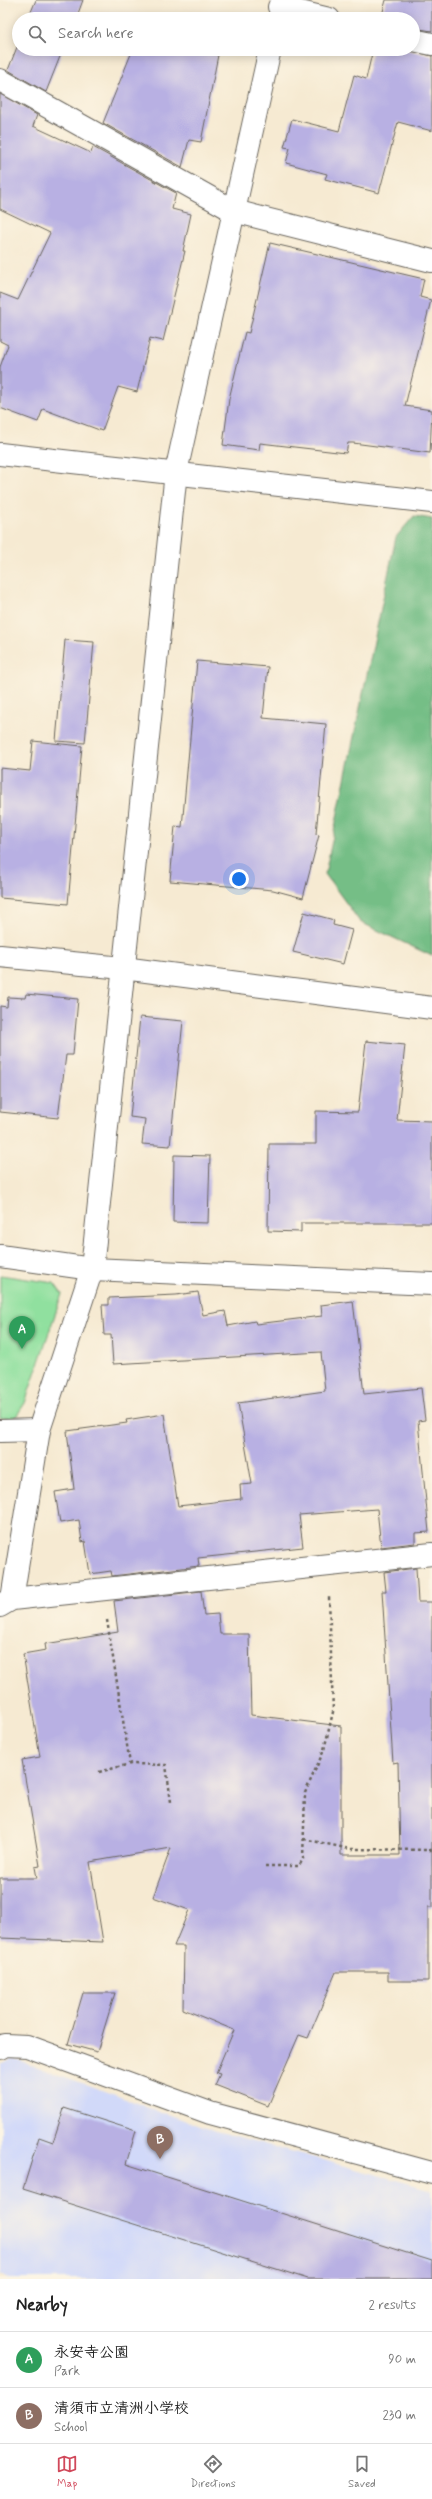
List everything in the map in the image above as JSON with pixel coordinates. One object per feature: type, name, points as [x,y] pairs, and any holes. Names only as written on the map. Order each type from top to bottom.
[{"type":"street","points":[[279,9],[294,12]]},
{"type":"street","points":[[420,41],[432,44]]},
{"type":"street","points":[[268,56],[176,472],[92,1269],[39,1430],[6,1603],[102,1590],[432,1554]]},
{"type":"street","points":[[0,80],[234,211],[432,261]]},
{"type":"street","points":[[0,454],[176,472],[432,502]]},
{"type":"street","points":[[0,956],[123,968],[432,1008]]},
{"type":"street","points":[[0,1256],[92,1269],[432,1284]]},
{"type":"street","points":[[0,1431],[39,1430]]},
{"type":"street","points":[[0,2048],[5,2045],[27,2046],[210,2113],[432,2173]]},
{"type":"path","points":[[265,1866],[299,1866],[303,1859],[305,1793],[324,1750],[333,1712],[327,1566]]},
{"type":"path","points":[[102,1590],[130,1764]]},
{"type":"path","points":[[99,1772],[130,1764],[166,1765],[171,1802]]},
{"type":"path","points":[[304,1840],[350,1849],[432,1850]]},
{"type":"shaded area","points":[[13,2058],[206,2128],[432,2190],[432,2279],[8,2279],[0,2274],[0,2064]]},
{"type":"green space","points":[[414,516],[432,519],[432,956],[360,922],[325,874],[396,537]]},
{"type":"green space","points":[[0,1275],[54,1283],[62,1294],[25,1403],[15,1418],[0,1418]]},
{"type":"building","points":[[36,0],[83,0],[79,12],[31,12]]},
{"type":"building","points":[[386,0],[432,0],[432,31],[420,29],[420,12],[383,12]]},
{"type":"building","points":[[420,53],[432,56],[432,131],[398,122],[379,193],[325,179],[327,174],[286,163],[290,148],[284,147],[292,119],[339,131],[354,75],[366,79],[371,56],[420,56]]},
{"type":"building","points":[[14,56],[60,56],[46,92],[8,70]]},
{"type":"building","points":[[130,56],[218,56],[201,142],[189,140],[182,167],[103,123]]},
{"type":"building","points":[[0,94],[37,115],[33,126],[91,153],[93,147],[176,193],[172,209],[191,214],[183,251],[185,251],[163,341],[150,338],[137,392],[118,387],[102,431],[43,409],[38,422],[0,408],[0,367],[8,345],[0,341],[0,293],[18,300],[50,233],[0,209]]},
{"type":"building","points":[[270,243],[424,279],[420,297],[431,300],[405,406],[432,410],[430,453],[353,443],[348,443],[346,453],[260,443],[259,450],[223,445],[229,399],[245,332],[249,333]]},
{"type":"building","points":[[65,640],[94,642],[85,743],[56,741]]},
{"type":"building","points":[[197,661],[268,667],[263,718],[326,724],[316,834],[319,835],[303,898],[273,890],[170,881],[175,826],[182,827]]},
{"type":"building","points":[[33,741],[82,746],[68,904],[0,898],[0,768],[30,771]]},
{"type":"building","points":[[304,912],[334,920],[333,925],[352,930],[343,964],[293,952]]},
{"type":"building","points":[[26,994],[78,999],[73,1055],[66,1055],[58,1118],[0,1112],[0,1006],[7,1007],[8,997],[25,998]]},
{"type":"building","points":[[140,1017],[183,1021],[170,1146],[142,1144],[145,1119],[130,1117]]},
{"type":"building","points":[[366,1041],[405,1045],[397,1120],[432,1121],[432,1223],[301,1223],[301,1232],[268,1231],[269,1144],[316,1144],[316,1111],[358,1112]]},
{"type":"building","points":[[174,1155],[210,1156],[208,1223],[173,1222]]},
{"type":"building","points":[[198,1292],[203,1315],[225,1311],[228,1326],[255,1321],[256,1324],[322,1316],[321,1305],[353,1301],[364,1394],[421,1388],[425,1420],[418,1421],[429,1532],[415,1533],[415,1543],[381,1547],[377,1509],[299,1515],[303,1547],[198,1558],[199,1566],[112,1576],[111,1571],[90,1574],[85,1541],[82,1542],[79,1520],[60,1523],[55,1492],[74,1489],[67,1431],[127,1423],[126,1420],[164,1414],[178,1506],[241,1499],[240,1485],[252,1484],[238,1403],[325,1391],[321,1352],[113,1364],[111,1335],[104,1335],[102,1305],[109,1305],[109,1298],[176,1295]]},
{"type":"building","points":[[416,1568],[418,1602],[432,1602],[432,1907],[428,1907],[428,1981],[388,1981],[388,1972],[336,1972],[308,2038],[299,2035],[268,2106],[215,2085],[220,2074],[216,2073],[234,2030],[183,2009],[184,1946],[174,1946],[189,1910],[153,1897],[171,1848],[90,1862],[103,1942],[0,1938],[0,1878],[37,1878],[35,1867],[40,1866],[22,1760],[40,1757],[23,1654],[46,1650],[45,1644],[118,1632],[114,1601],[201,1591],[204,1615],[218,1614],[220,1634],[249,1634],[251,1715],[341,1726],[341,1855],[400,1855],[398,1762],[393,1763],[382,1591],[386,1591],[384,1572]]},
{"type":"building","points":[[83,1993],[115,1993],[97,2052],[68,2044]]},
{"type":"building","points":[[64,2108],[136,2131],[126,2164],[432,2261],[432,2279],[308,2279],[23,2189],[39,2137],[53,2142]]},
{"type":"place","name":"永安寺公園","points":[[22,1349]]},
{"type":"place","name":"清須市立清洲小学校","points":[[160,2159]]}]
